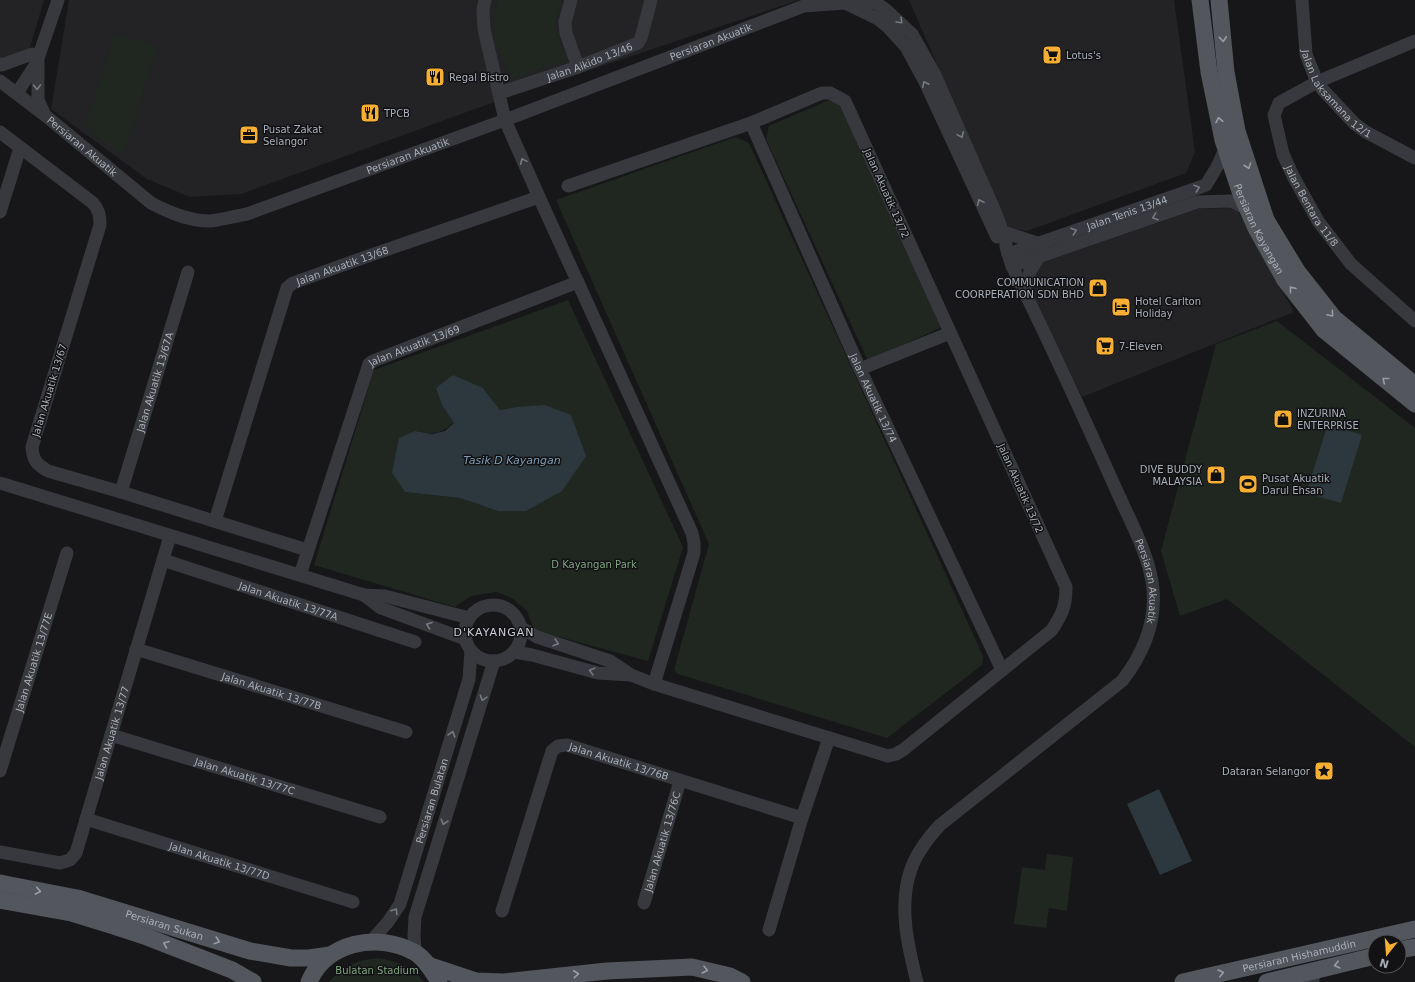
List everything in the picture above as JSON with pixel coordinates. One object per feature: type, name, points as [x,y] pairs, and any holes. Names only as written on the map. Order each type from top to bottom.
[{"type":"main road","name":"Persiaran Kayangan","points":[[1200,0],[1209,72],[1223,140],[1246,208],[1256,228],[1285,280],[1324,330],[1415,404]]},
{"type":"main road","name":"Persiaran Kayangan","points":[[1219,0],[1226,72],[1236,131],[1266,220],[1297,271],[1334,318],[1415,385]]},
{"type":"main road","name":"Persiaran Sukan","points":[[0,883],[77,898],[250,951],[291,958],[309,958],[330,955]]},
{"type":"main road","name":"Persiaran Sukan","points":[[0,900],[71,913],[110,925],[147,937],[232,970],[253,982]]},
{"type":"main road","name":"Persiaran Hishamuddin","points":[[1183,982],[1415,929]]},
{"type":"main road","points":[[309,982],[313,973],[330,955],[350,945],[371,941],[396,944],[415,952],[428,965],[440,982]]},
{"type":"main road","name":"Persiaran Hishamuddin","points":[[1276,981],[1314,976],[1367,959]]},
{"type":"main road","points":[[428,965],[476,981],[504,982],[607,971],[692,967],[730,976],[742,982]]},
{"type":"street","points":[[14,91],[34,68],[35,55],[49,0]]},
{"type":"street","points":[[46,116],[38,100],[35,55],[58,0]]},
{"type":"street","points":[[485,0],[483,10],[484,29],[505,120],[688,526],[694,543],[694,552],[654,684]]},
{"type":"street","points":[[571,0],[565,22],[566,33],[578,67]]},
{"type":"street","name":"Jalan Aikido 13/46","points":[[499,93],[578,67],[638,42],[641,38],[651,0]]},
{"type":"street","name":"Jalan Laksamana 12/1","points":[[1302,0],[1306,54],[1317,82],[1355,124],[1366,132],[1415,158]]},
{"type":"street","name":"Persiaran Akuatik","points":[[856,2],[878,12],[887,26],[906,47],[925,82],[983,209],[999,242],[1009,256],[1146,556],[1153,588],[1153,608],[1150,629],[1133,667],[1122,681],[940,825],[921,849],[911,869],[906,895],[905,920],[917,982]]},
{"type":"street","name":"Persiaran Akuatik","points":[[0,81],[46,116],[151,203],[168,212],[188,218],[211,221],[247,214],[505,120],[802,3],[876,3],[885,9],[912,34],[935,75],[994,209],[1006,240],[1009,256]]},
{"type":"street","name":"Jalan Bentara 11/8","points":[[1415,41],[1317,82],[1279,103],[1274,115],[1283,154],[1293,176],[1318,221],[1351,264],[1415,321]]},
{"type":"street","points":[[0,64],[2,65],[35,55]]},
{"type":"street","name":"Jalan Akuatik 13/72","points":[[631,675],[654,684],[888,756],[903,750],[1052,630],[1062,614],[1066,601],[1066,587],[845,101],[830,93],[822,93],[751,123]]},
{"type":"street","points":[[568,186],[751,123]]},
{"type":"street","name":"Jalan Akuatik 13/74","points":[[751,123],[860,369],[1002,670]]},
{"type":"street","name":"Jalan Akuatik 13/67","points":[[0,132],[93,203],[98,209],[100,217],[100,225],[32,447],[33,457],[41,467],[48,471],[121,492],[307,550]]},
{"type":"street","name":"Jalan Tenis 13/44","points":[[1009,256],[1037,243],[1206,184],[1218,165],[1226,147]]},
{"type":"street","points":[[0,212],[20,148]]},
{"type":"street","name":"Jalan Akuatik 13/68","points":[[215,521],[287,288],[293,284],[371,255],[539,197]]},
{"type":"street","name":"Jalan Tenis 13/44","points":[[1009,256],[1039,257],[1197,202],[1231,201],[1246,208]]},
{"type":"street","points":[[1003,232],[1037,243]]},
{"type":"street","points":[[1025,292],[1030,271],[1039,257]]},
{"type":"street","name":"Jalan Akuatik 13/67A","points":[[121,492],[188,272]]},
{"type":"street","name":"Jalan Akuatik 13/69","points":[[300,575],[369,364],[373,361],[578,282]]},
{"type":"street","points":[[860,369],[950,333]]},
{"type":"street","points":[[0,483],[364,595],[385,596],[469,618]]},
{"type":"street","name":"Jalan Akuatik 13/77","points":[[0,852],[60,863],[70,860],[76,853],[170,536]]},
{"type":"street","name":"Jalan Akuatik 13/77E","points":[[0,770],[67,552]]},
{"type":"street","name":"Jalan Akuatik 13/77A","points":[[163,560],[415,642]]},
{"type":"street","points":[[364,595],[381,608],[465,639]]},
{"type":"street","points":[[493,605],[511,611],[517,619],[521,636],[514,652],[508,657],[494,661],[482,659],[471,651],[465,639],[465,632],[469,618],[475,611],[484,606],[493,605]]},
{"type":"street","points":[[520,628],[537,637],[610,661],[631,675]]},
{"type":"street","name":"Jalan Akuatik 13/77B","points":[[136,650],[406,732]]},
{"type":"street","name":"Persiaran Bulatan","points":[[371,941],[388,922],[400,904],[469,679],[471,651]]},
{"type":"street","points":[[514,652],[532,655],[598,673],[631,675]]},
{"type":"street","name":"Persiaran Bulatan","points":[[415,952],[415,916],[494,661]]},
{"type":"street","name":"Jalan Akuatik 13/77C","points":[[111,735],[380,817]]},
{"type":"street","points":[[769,930],[802,818],[829,738]]},
{"type":"street","name":"Jalan Akuatik 13/76B","points":[[502,911],[552,751],[558,746],[568,745],[802,818]]},
{"type":"street","name":"Jalan Akuatik 13/76C","points":[[644,903],[680,781]]},
{"type":"street","name":"Jalan Akuatik 13/77D","points":[[86,819],[353,902]]},
{"type":"shaded area","points":[[0,0],[44,0],[29,51],[0,61]]},
{"type":"shaded area","points":[[69,0],[799,0],[486,105],[241,194],[190,197],[147,179],[51,109]]},
{"type":"shaded area","points":[[909,0],[1174,0],[1195,152],[1186,173],[1027,231],[1008,228]]},
{"type":"shaded area","points":[[1228,208],[1238,211],[1294,312],[1082,397],[1030,288],[1038,264],[1197,209]]},
{"type":"green space","points":[[498,0],[561,0],[554,26],[567,60],[512,78],[495,43],[495,16]]},
{"type":"green space","points":[[115,34],[157,46],[123,156],[84,125],[90,115]]},
{"type":"green space","points":[[829,100],[840,105],[942,327],[868,361],[766,139],[769,126]]},
{"type":"green space","points":[[735,137],[749,143],[983,656],[982,665],[887,738],[678,674],[674,670],[709,544],[556,200]]},
{"type":"green space","name":"D Kayangan Park","points":[[568,300],[683,547],[648,661],[534,630],[527,611],[512,598],[496,592],[471,596],[455,607],[314,565],[374,370]],"holes":[[[483,388],[500,410],[516,407],[498,511],[460,498],[405,492],[415,431],[432,433],[445,429],[454,422],[442,405]]]},
{"type":"green space","points":[[1277,321],[1415,428],[1415,747],[1227,599],[1180,616],[1161,551],[1216,344]]},
{"type":"green space","points":[[1047,854],[1073,857],[1067,911],[1049,908],[1046,928],[1014,924],[1022,867],[1045,870]]},
{"type":"green space","name":"Bulatan Stadium","points":[[379,958],[404,966],[414,972],[424,982],[329,982],[334,976],[351,964]]},
{"type":"water","name":"Tasik D Kayangan","points":[[453,375],[483,388],[500,410],[516,407],[545,405],[571,415],[586,456],[562,491],[526,511],[498,511],[460,498],[405,492],[392,473],[399,438],[415,431],[432,434],[445,431],[454,423],[442,405],[436,388]]},
{"type":"water","points":[[1328,424],[1362,435],[1341,503],[1306,493]]},
{"type":"water","points":[[1159,789],[1192,861],[1160,875],[1127,804]]},
{"type":"place","name":"Lotus's","points":[[1052,55]]},
{"type":"place","name":"Regal Bistro","points":[[435,77]]},
{"type":"place","name":"TPCB","points":[[370,113]]},
{"type":"place","name":"Pusat Zakat Selangor","points":[[249,135]]},
{"type":"place","name":"COMMUNICATION COORPERATION SDN BHD","points":[[1098,288]]},
{"type":"place","name":"Hotel Carlton Holiday","points":[[1121,307]]},
{"type":"place","name":"7-Eleven","points":[[1105,346]]},
{"type":"place","name":"INZURINA ENTERPRISE","points":[[1283,419]]},
{"type":"place","name":"DIVE BUDDY MALAYSIA","points":[[1216,475]]},
{"type":"place","name":"Pusat Akuatik Darul Ehsan","points":[[1248,484]]},
{"type":"place","name":"Dataran Selangor","points":[[1324,771]]},
{"type":"district","name":"D'KAYANGAN","points":[[494,632]]}]
